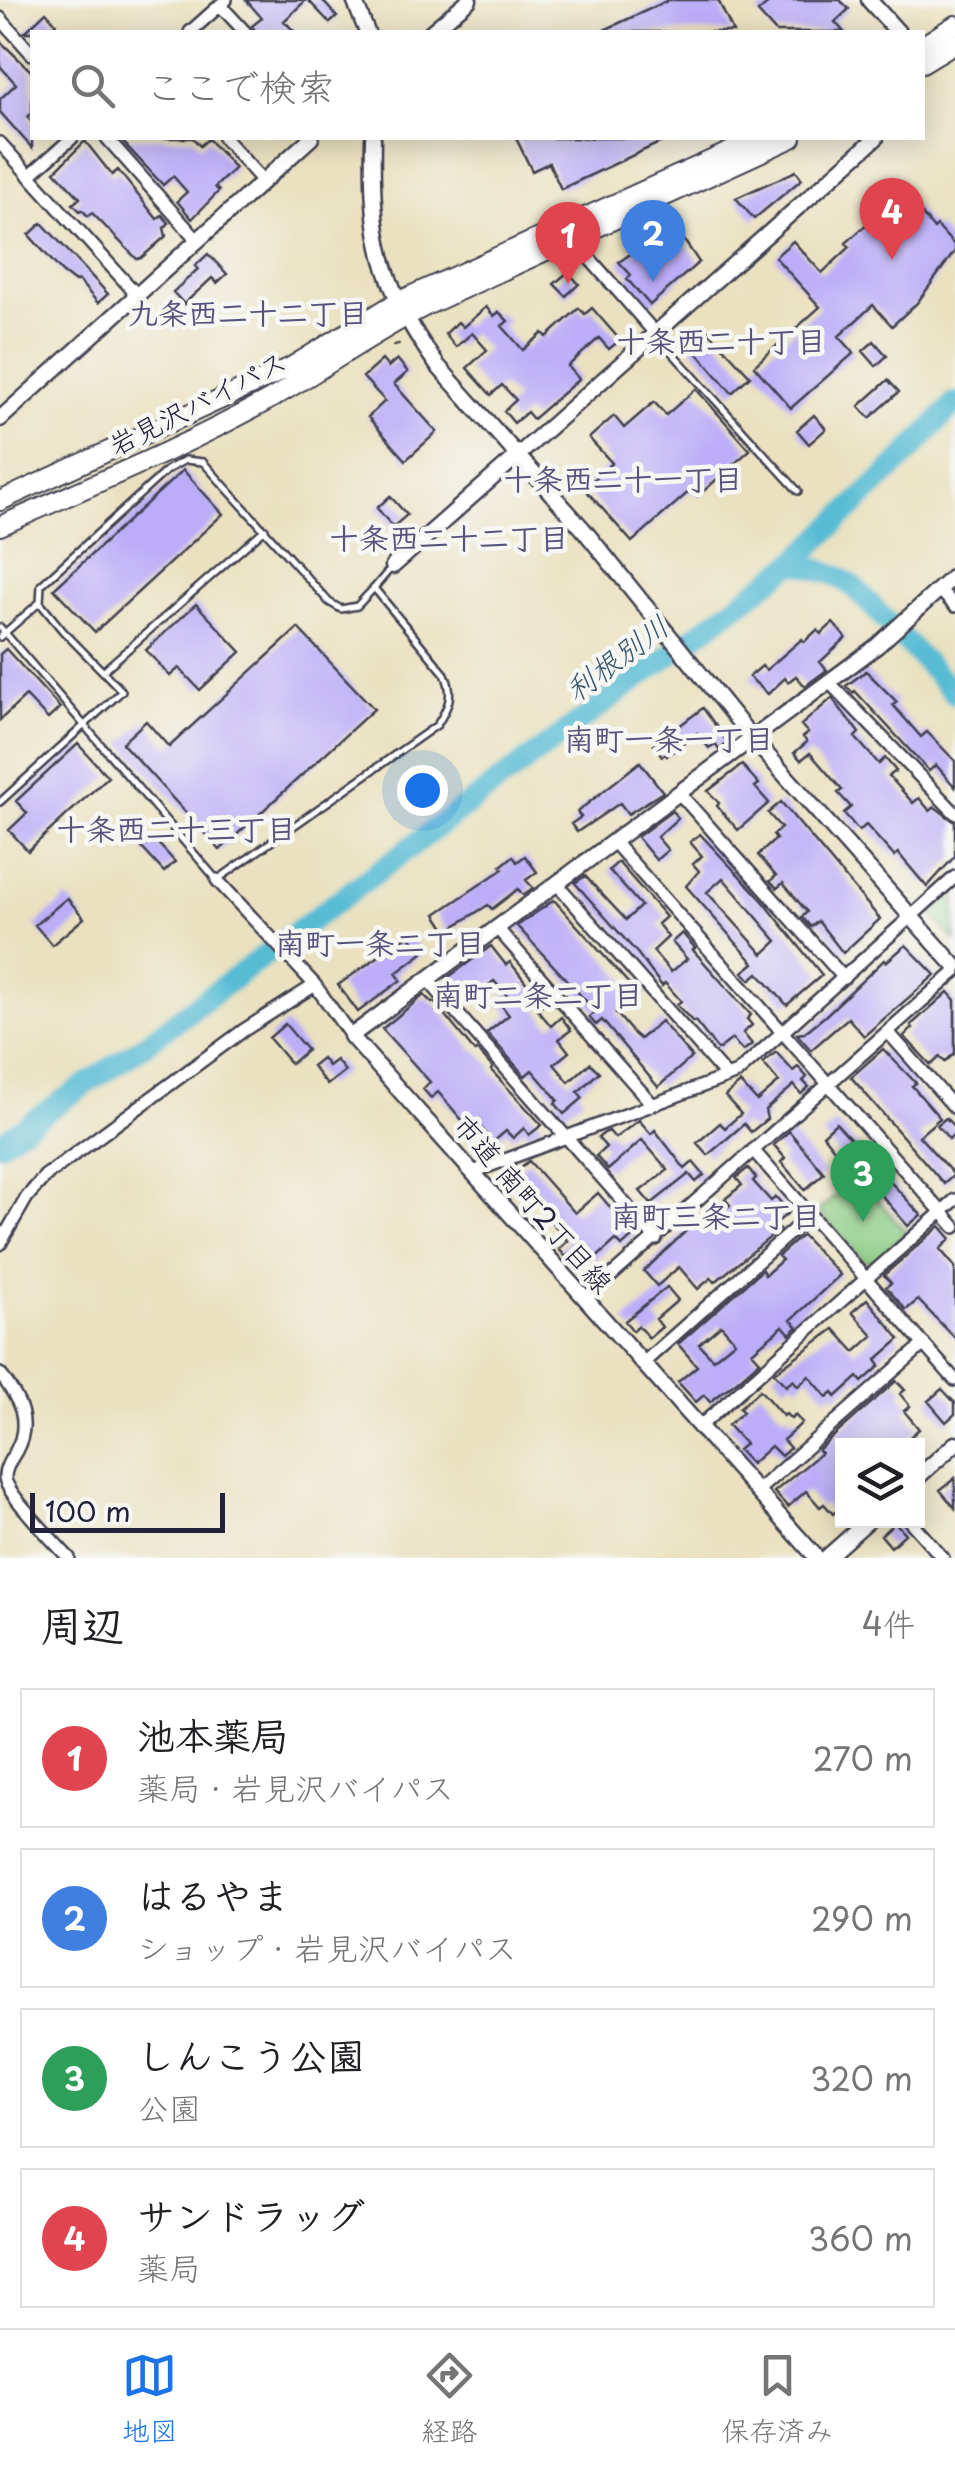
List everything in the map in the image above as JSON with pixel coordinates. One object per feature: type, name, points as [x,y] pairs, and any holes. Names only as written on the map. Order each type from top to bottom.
[{"type":"highway","points":[[925,44],[955,25]]},
{"type":"highway","points":[[925,61],[955,43]]},
{"type":"highway","name":"岩見沢バイパス","points":[[568,233],[756,140]]},
{"type":"highway","name":"岩見沢バイパス","points":[[0,501],[276,374],[402,309],[787,140]]},
{"type":"highway","name":"岩見沢バイパス","points":[[0,526],[223,424],[302,380],[402,309]]},
{"type":"street","points":[[354,0],[365,30]]},
{"type":"street","points":[[433,30],[469,0]]},
{"type":"street","points":[[869,0],[896,30]]},
{"type":"street","points":[[192,30],[224,3],[244,30]]},
{"type":"street","points":[[0,18],[30,52]]},
{"type":"street","points":[[30,176],[70,140]]},
{"type":"street","points":[[108,140],[198,241]]},
{"type":"street","points":[[226,140],[262,180]]},
{"type":"street","points":[[0,418],[308,140]]},
{"type":"street","points":[[373,140],[374,218],[387,282],[438,366],[646,604],[752,738],[955,969],[585,1299]]},
{"type":"street","points":[[393,566],[874,140]]},
{"type":"street","points":[[0,142],[138,296]]},
{"type":"street","points":[[568,233],[655,333]]},
{"type":"street","points":[[351,1036],[877,646],[955,575]]},
{"type":"street","points":[[939,589],[955,606]]},
{"type":"street","points":[[829,682],[955,814]]},
{"type":"street","points":[[679,793],[844,978]]},
{"type":"street","points":[[613,841],[955,1227]]},
{"type":"street","points":[[473,1172],[736,1073],[955,877]]},
{"type":"street","name":"市道 南町2丁目線","points":[[217,880],[312,982],[351,1036],[816,1558]]},
{"type":"street","points":[[556,883],[727,1077]]},
{"type":"street","points":[[496,927],[652,1104]]},
{"type":"street","points":[[426,979],[656,1239]]},
{"type":"street","points":[[0,1244],[27,1197],[45,1176],[312,982]]},
{"type":"street","points":[[888,1032],[955,1108]]},
{"type":"street","points":[[753,1150],[955,1380]]},
{"type":"street","points":[[699,1428],[955,1200]]},
{"type":"street","points":[[642,1364],[810,1215]]},
{"type":"street","points":[[756,1492],[924,1344]]},
{"type":"street","points":[[0,1374],[20,1402],[25,1434],[8,1464],[5,1479],[12,1493],[69,1558]]},
{"type":"street","points":[[925,1471],[955,1444]]},
{"type":"street","points":[[826,1558],[860,1528]]},
{"type":"street","points":[[917,1528],[943,1558]]},
{"type":"lane","points":[[655,333],[798,491]]},
{"type":"lane","points":[[0,801],[122,691],[40,603],[41,585],[168,470],[185,460],[203,462],[329,602],[341,609],[356,606],[393,566]]},
{"type":"lane","points":[[103,670],[266,530]]},
{"type":"lane","points":[[40,603],[2,632],[217,880],[437,724],[448,709],[452,690],[445,674],[374,588]]},
{"type":"green space","points":[[955,892],[955,940],[931,914]]},
{"type":"green space","points":[[857,1177],[907,1233],[876,1261],[864,1261],[818,1211]]},
{"type":"building","points":[[246,0],[306,0],[284,21],[293,30],[255,30],[252,26],[262,18]]},
{"type":"building","points":[[308,0],[322,0],[337,17],[330,23]]},
{"type":"building","points":[[669,0],[718,0],[732,30],[604,30]]},
{"type":"building","points":[[772,0],[840,0],[849,9],[835,22],[842,30],[774,30],[758,12]]},
{"type":"building","points":[[46,12],[56,23],[47,30],[25,32]]},
{"type":"building","points":[[0,41],[30,70],[28,117],[32,148],[0,112],[0,99],[16,84],[0,66]]},
{"type":"building","points":[[195,140],[200,146],[209,140],[235,168],[215,187],[219,191],[192,219],[177,201],[187,192],[173,176],[163,185],[124,143]]},
{"type":"building","points":[[517,140],[666,140],[561,189],[549,163],[532,171]]},
{"type":"building","points":[[85,141],[112,175],[118,170],[157,219],[162,215],[169,223],[164,228],[166,236],[141,258],[137,259],[92,213],[88,216],[73,204],[80,198],[55,171]]},
{"type":"building","points":[[796,171],[802,179],[754,219],[736,198]]},
{"type":"building","points":[[903,191],[934,229],[937,226],[955,246],[955,251],[917,303],[892,326],[873,305],[839,336],[854,353],[791,408],[754,366],[820,307],[775,257],[793,241],[822,273],[850,247],[846,243]]},
{"type":"building","points":[[42,223],[108,294],[98,303],[78,280],[75,282],[62,272],[29,235]]},
{"type":"building","points":[[679,233],[699,262],[650,305],[627,279],[631,275],[619,262],[642,246],[651,257]]},
{"type":"building","points":[[208,254],[227,274],[217,283],[212,278],[184,304],[173,292]]},
{"type":"building","points":[[568,272],[579,284],[566,296],[554,284]]},
{"type":"building","points":[[486,307],[494,316],[499,312],[508,321],[502,326],[523,350],[543,333],[547,337],[579,308],[585,314],[592,308],[620,340],[609,349],[599,338],[568,366],[579,379],[533,419],[527,412],[514,423],[504,411],[516,400],[502,385],[491,395],[467,368],[487,350],[472,333],[456,347],[445,334],[458,322],[463,327]]},
{"type":"building","points":[[702,324],[750,376],[732,393],[682,335]]},
{"type":"building","points":[[874,341],[887,356],[876,366],[863,351]]},
{"type":"building","points":[[397,359],[408,372],[394,384],[437,432],[406,460],[368,417],[385,401],[363,377],[382,360],[388,367]]},
{"type":"building","points":[[888,380],[899,392],[870,418],[859,406]]},
{"type":"building","points":[[696,389],[750,450],[698,496],[692,489],[632,542],[584,488],[612,463],[589,438],[614,416],[624,428],[654,402],[666,415]]},
{"type":"building","points":[[814,415],[826,429],[809,444],[797,430]]},
{"type":"building","points":[[183,470],[223,514],[95,632],[54,589]]},
{"type":"building","points":[[390,496],[407,515],[393,527],[377,508]]},
{"type":"building","points":[[196,604],[241,652],[200,690],[179,668],[170,676],[146,650]]},
{"type":"building","points":[[833,623],[846,638],[820,662],[827,670],[805,686],[796,676],[788,682],[785,678],[768,694],[749,677],[762,666],[766,670],[802,639],[804,642],[817,630],[821,634]]},
{"type":"building","points":[[298,628],[374,709],[220,850],[122,743],[146,721],[169,747]]},
{"type":"building","points":[[6,649],[60,708],[48,719],[26,696],[0,720],[0,654]]},
{"type":"building","points":[[866,671],[897,702],[893,705],[921,737],[927,732],[955,761],[955,787],[936,765],[929,771],[846,686]]},
{"type":"building","points":[[832,698],[859,733],[855,737],[879,764],[885,758],[896,771],[889,776],[913,803],[919,798],[930,811],[935,807],[955,822],[955,856],[927,887],[898,853],[894,856],[866,825],[859,831],[844,813],[851,807],[838,793],[842,790],[810,753],[801,760],[794,753],[807,742],[803,737],[808,733],[801,725]]},
{"type":"building","points":[[703,708],[728,743],[719,750],[715,744],[709,748],[697,733],[662,756],[654,745]]},
{"type":"building","points":[[78,744],[108,777],[28,851],[9,830],[27,813],[16,801]]},
{"type":"building","points":[[640,762],[663,792],[628,814],[620,803],[577,832],[571,824],[581,817],[577,812]]},
{"type":"building","points":[[742,765],[769,803],[738,830],[708,791]]},
{"type":"building","points":[[781,802],[880,919],[843,953],[818,921],[811,927],[802,917],[807,912],[783,883],[777,888],[770,881],[776,876],[758,855],[776,839],[773,835],[781,828],[768,813]]},
{"type":"building","points":[[672,811],[678,818],[657,837],[668,850],[656,860],[637,837]]},
{"type":"building","points":[[700,834],[763,901],[822,975],[787,1005],[758,973],[750,980],[743,972],[754,963],[686,886],[699,871],[693,864],[702,856],[690,842]],"holes":[[[723,878],[777,941],[763,954],[707,892]]]},
{"type":"building","points":[[153,838],[175,862],[164,872],[142,848]]},
{"type":"building","points":[[513,856],[517,862],[525,856],[537,872],[526,880],[533,888],[523,895],[518,889],[492,909],[488,905],[447,931],[436,914],[503,869],[501,866]]},
{"type":"building","points":[[618,862],[666,917],[658,924],[668,937],[653,951],[671,972],[687,959],[672,942],[682,933],[751,1015],[747,1019],[752,1025],[743,1033],[752,1044],[743,1051],[732,1039],[718,1050],[677,1005],[681,1001],[665,983],[662,986],[575,883],[585,876],[626,920],[641,906],[609,870]]},
{"type":"building","points":[[67,898],[84,918],[52,945],[35,925]]},
{"type":"building","points":[[554,900],[638,994],[616,1013],[634,1034],[640,1039],[661,1021],[692,1057],[658,1087],[602,1020],[596,1025],[589,1017],[596,1012],[517,926]]},
{"type":"building","points":[[409,935],[423,953],[396,973],[401,980],[358,1012],[338,985]]},
{"type":"building","points":[[906,945],[935,975],[864,1036],[848,1018],[811,1050],[797,1034],[825,1016],[884,960]]},
{"type":"building","points":[[491,946],[506,965],[510,962],[543,1004],[537,1009],[551,1026],[561,1017],[571,1030],[559,1039],[569,1052],[554,1064],[569,1082],[590,1063],[599,1072],[578,1092],[583,1098],[564,1114],[555,1103],[558,1100],[532,1070],[525,1076],[487,1033],[509,1015],[501,1005],[509,998],[494,981],[469,1001],[446,979]]},
{"type":"building","points":[[948,992],[955,1000],[955,1053],[945,1062],[940,1057],[931,1065],[904,1036]]},
{"type":"building","points":[[424,995],[542,1125],[529,1135],[524,1128],[513,1138],[506,1131],[493,1142],[476,1122],[469,1128],[438,1092],[431,1098],[423,1089],[430,1082],[382,1029]]},
{"type":"building","points":[[285,1024],[307,1050],[291,1064],[269,1038]]},
{"type":"building","points":[[883,1049],[916,1083],[912,1086],[940,1118],[919,1136],[954,1175],[944,1184],[851,1077]]},
{"type":"building","points":[[776,1052],[793,1071],[798,1067],[807,1077],[803,1081],[809,1087],[801,1094],[794,1085],[765,1110],[767,1119],[751,1132],[744,1124],[708,1155],[697,1143],[720,1123],[725,1128],[741,1114],[725,1096],[740,1083],[757,1101],[779,1082],[763,1063]]},
{"type":"building","points":[[322,1058],[328,1066],[336,1060],[345,1071],[327,1085],[312,1066]]},
{"type":"building","points":[[946,1118],[955,1128],[949,1139],[937,1125]]},
{"type":"building","points":[[639,1120],[651,1134],[655,1130],[685,1169],[693,1162],[704,1175],[696,1182],[689,1174],[651,1204],[640,1191],[668,1170],[642,1140],[608,1170],[596,1156],[606,1147],[598,1138],[609,1131],[615,1138]]},
{"type":"building","points":[[836,1123],[921,1215],[908,1226],[851,1160],[846,1164],[823,1135]]},
{"type":"building","points":[[789,1131],[824,1173],[805,1190],[781,1162],[785,1158],[774,1145]]},
{"type":"building","points":[[529,1161],[575,1213],[598,1193],[634,1235],[622,1246],[616,1240],[592,1262],[578,1247],[566,1257],[559,1249],[568,1241],[548,1218],[551,1215],[526,1187],[517,1195],[505,1181],[504,1170],[515,1166],[516,1171]]},
{"type":"building","points":[[748,1168],[756,1178],[753,1181],[771,1201],[776,1197],[789,1212],[774,1225],[779,1230],[715,1282],[711,1278],[698,1289],[679,1267],[657,1286],[644,1271],[708,1210],[715,1219],[730,1205],[725,1199],[742,1185],[736,1178]]},
{"type":"building","points":[[940,1226],[951,1239],[940,1249],[955,1267],[955,1338],[918,1300],[906,1310],[886,1287],[891,1283],[884,1275]]},
{"type":"building","points":[[802,1235],[840,1275],[791,1320],[798,1327],[790,1334],[783,1326],[752,1352],[760,1361],[710,1402],[704,1395],[696,1402],[678,1382],[697,1366],[678,1344],[762,1270],[765,1275],[782,1260],[778,1256]],"holes":[[[721,1325],[735,1341],[713,1359],[699,1344]]]},
{"type":"building","points":[[667,1287],[678,1300],[656,1319],[662,1327],[649,1338],[638,1326],[633,1331],[625,1321]]},
{"type":"building","points":[[867,1299],[900,1339],[876,1360],[880,1366],[862,1382],[858,1377],[836,1397],[833,1392],[827,1397],[809,1376],[798,1386],[793,1380],[786,1386],[774,1373],[834,1329],[855,1352],[873,1336],[852,1312]]},
{"type":"building","points":[[896,1381],[905,1390],[900,1394],[910,1406],[904,1411],[919,1429],[909,1438],[835,1438],[833,1514],[824,1504],[820,1507],[806,1491],[788,1507],[774,1492],[821,1453],[818,1450]]},
{"type":"building","points":[[942,1389],[955,1403],[955,1414],[946,1422],[928,1401]]},
{"type":"building","points":[[760,1390],[783,1416],[791,1419],[795,1415],[802,1423],[783,1440],[790,1448],[781,1456],[771,1446],[751,1464],[738,1450],[745,1444],[728,1425],[743,1412],[739,1408]]},
{"type":"building","points":[[955,1478],[955,1508],[940,1490]]},
{"type":"building","points":[[889,1528],[900,1528],[905,1534],[891,1547],[881,1535]]},
{"type":"waterway","name":"利根別川","points":[[0,1143],[137,1050],[795,562],[904,458],[955,403]]},
{"type":"waterway","points":[[795,562],[835,575],[854,587],[955,694]]},
{"type":"place","name":"サンドラッグ","points":[[892,260]]},
{"type":"place","name":"はるやま","points":[[653,282]]},
{"type":"place","name":"池本薬局","points":[[568,284]]},
{"type":"place","name":"しんこう公園","points":[[863,1222]]},
{"type":"district","name":"九条西二十二丁目","points":[[248,311]]},
{"type":"district","name":"十条西二十丁目","points":[[721,339]]},
{"type":"district","name":"十条西二十一丁目","points":[[623,477]]},
{"type":"district","name":"十条西二十二丁目","points":[[449,536]]},
{"type":"district","name":"南町一条一丁目","points":[[669,737]]},
{"type":"district","name":"十条西二十三丁目","points":[[176,827]]},
{"type":"district","name":"南町一条二丁目","points":[[380,941]]},
{"type":"district","name":"南町二条二丁目","points":[[538,993]]},
{"type":"district","name":"南町三条二丁目","points":[[716,1214]]}]
